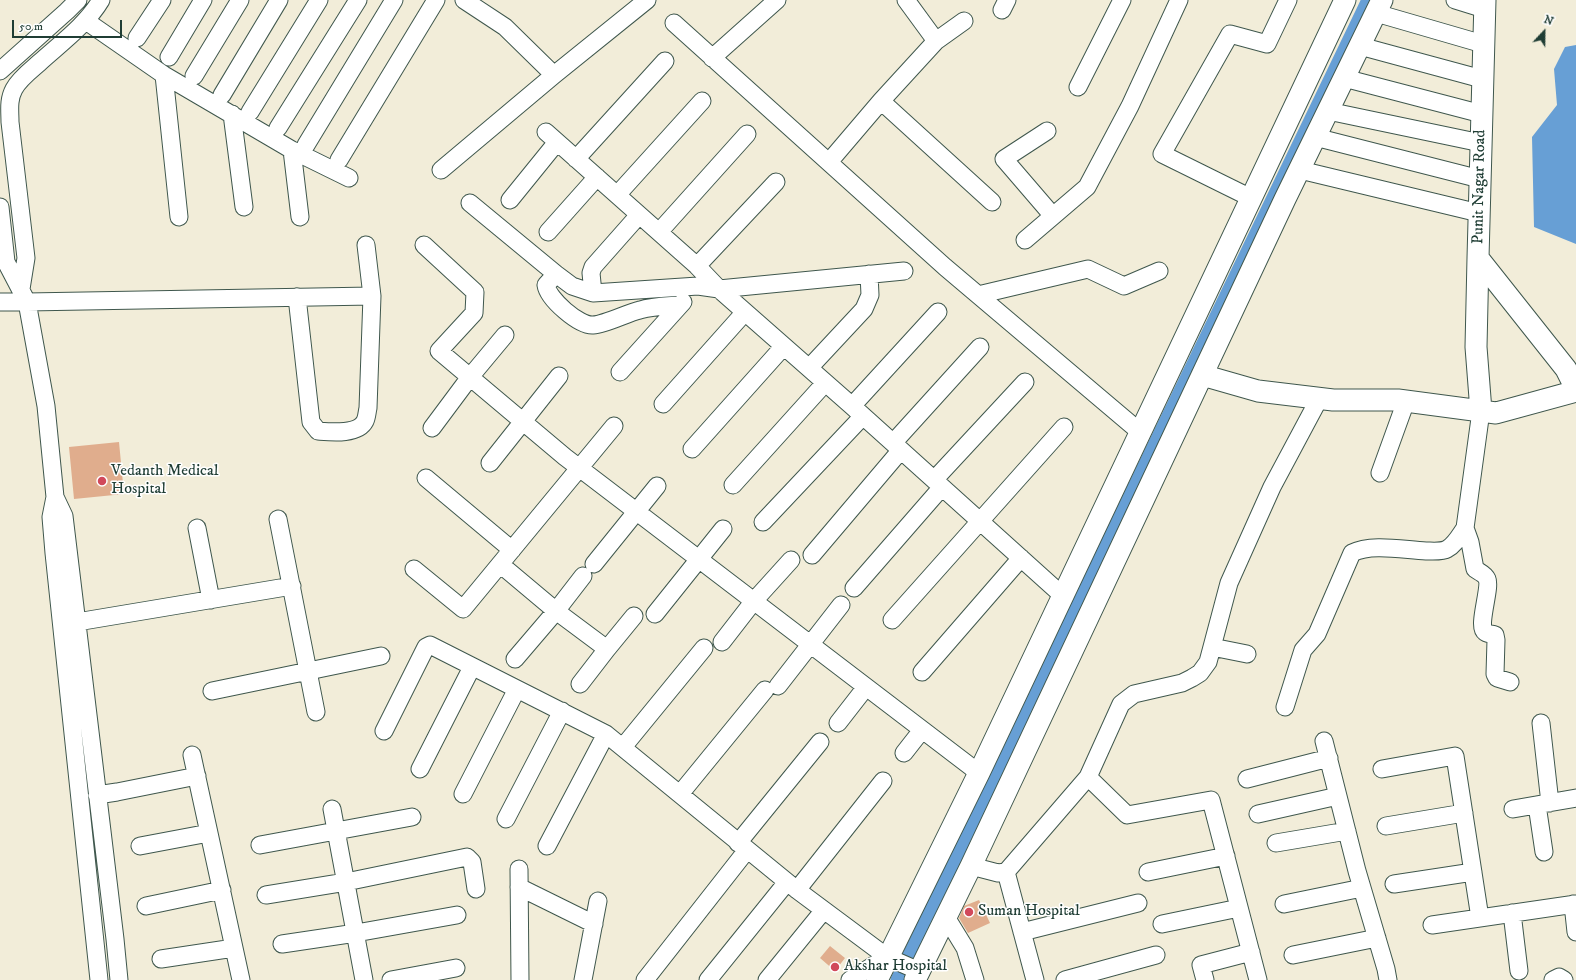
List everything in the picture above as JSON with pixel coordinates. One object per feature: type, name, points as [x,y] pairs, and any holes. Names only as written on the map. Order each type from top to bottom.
[{"type":"street","points":[[0,71],[68,11],[78,0]]},
{"type":"street","points":[[101,0],[86,21],[29,72],[14,87],[5,100],[10,122],[26,258],[24,296],[46,406],[56,497],[64,516],[119,980]]},
{"type":"street","points":[[137,38],[162,0]]},
{"type":"street","points":[[169,57],[203,0]]},
{"type":"street","points":[[194,76],[240,0]]},
{"type":"street","points":[[222,95],[279,0]]},
{"type":"street","points":[[250,112],[319,0]]},
{"type":"street","points":[[278,128],[358,0]]},
{"type":"street","points":[[300,217],[299,147],[394,0]]},
{"type":"street","points":[[339,160],[436,0]]},
{"type":"street","points":[[464,0],[505,27],[554,75]]},
{"type":"street","points":[[441,170],[554,75],[647,0]]},
{"type":"street","points":[[712,58],[776,0]]},
{"type":"street","points":[[906,0],[936,41]]},
{"type":"street","points":[[1078,88],[1122,0]]},
{"type":"street","points":[[1025,240],[1087,187],[1130,106],[1179,0]]},
{"type":"street","points":[[1251,198],[1162,154],[1230,34],[1267,44],[1288,0]]},
{"type":"street","points":[[877,980],[978,773],[1345,0]]},
{"type":"street","points":[[1455,0],[1484,5]]},
{"type":"street","name":"Punit Nagar Road","points":[[1484,5],[1478,258],[1566,369],[1576,390]]},
{"type":"street","points":[[384,731],[426,647],[430,645],[606,734],[792,886],[887,957],[917,975],[971,866],[1315,137],[1379,7],[1483,44]]},
{"type":"street","points":[[86,21],[164,75],[232,114],[299,147],[349,178]]},
{"type":"street","points":[[829,162],[881,101],[936,41],[964,21]]},
{"type":"street","points":[[674,23],[978,295],[1140,432]]},
{"type":"street","points":[[1360,46],[1482,79]]},
{"type":"street","points":[[576,159],[665,61]]},
{"type":"street","points":[[164,75],[179,217]]},
{"type":"street","points":[[1344,78],[1482,114]]},
{"type":"street","points":[[616,195],[702,101]]},
{"type":"street","points":[[881,101],[992,202]]},
{"type":"street","points":[[1328,111],[1481,143]]},
{"type":"street","points":[[232,114],[244,207]]},
{"type":"street","points":[[1047,131],[1004,159],[1053,216]]},
{"type":"street","points":[[659,232],[747,134]]},
{"type":"street","points":[[510,200],[552,137],[697,266],[719,289],[858,411],[1062,596],[1092,608]]},
{"type":"street","points":[[1315,137],[1480,179]]},
{"type":"street","points":[[1300,170],[1479,213]]},
{"type":"street","points":[[548,232],[597,177]]},
{"type":"street","points":[[697,266],[776,182]]},
{"type":"street","points":[[470,203],[572,286],[594,292],[698,286],[719,289],[904,271]]},
{"type":"street","points":[[0,207],[6,262],[24,296]]},
{"type":"street","points":[[594,292],[591,273],[593,267],[639,215]]},
{"type":"street","points":[[296,297],[311,422],[318,431],[339,433],[359,428],[365,421],[368,408],[372,296],[366,245]]},
{"type":"street","points":[[424,245],[475,292],[474,313],[439,351],[580,468],[978,773]]},
{"type":"street","points":[[1285,707],[1303,650],[1317,634],[1352,553],[1369,548],[1445,551],[1455,542],[1464,528],[1481,411],[1476,347],[1478,258]]},
{"type":"street","points":[[978,295],[1088,269],[1124,286],[1159,271]]},
{"type":"street","points":[[556,274],[546,285],[546,290],[554,302],[585,324],[594,325],[643,309],[680,305]]},
{"type":"street","points":[[809,368],[864,310],[870,295],[869,274]]},
{"type":"street","points":[[620,372],[698,286]]},
{"type":"street","points":[[0,302],[24,296],[372,296]]},
{"type":"street","points":[[663,404],[745,312]]},
{"type":"street","points":[[763,522],[858,411],[938,312]]},
{"type":"street","points":[[432,428],[470,377],[505,335]]},
{"type":"street","points":[[692,449],[784,346]]},
{"type":"street","points":[[812,555],[897,446],[980,347]]},
{"type":"street","points":[[490,463],[559,376]]},
{"type":"street","points":[[1202,376],[1258,391],[1333,400],[1406,401],[1496,413],[1576,390]]},
{"type":"street","points":[[733,485],[825,382]]},
{"type":"street","points":[[854,588],[938,484],[1025,382]]},
{"type":"street","points":[[971,866],[998,873],[1006,872],[1088,777],[1122,704],[1134,694],[1182,683],[1200,673],[1208,662],[1228,583],[1272,487],[1320,398]]},
{"type":"street","points":[[1380,473],[1406,401]]},
{"type":"street","points":[[414,569],[463,609],[614,426]]},
{"type":"street","points":[[892,620],[1064,427]]},
{"type":"street","points":[[426,478],[512,550]]},
{"type":"street","points":[[515,659],[657,486]]},
{"type":"street","points":[[56,497],[51,517],[53,546],[99,980]]},
{"type":"street","points":[[278,519],[316,712]]},
{"type":"street","points":[[197,528],[211,600]]},
{"type":"street","points":[[1464,528],[1470,542],[1475,568],[1484,575],[1488,581],[1483,629],[1485,632],[1494,635],[1496,640],[1495,674],[1497,678],[1510,682]]},
{"type":"street","points":[[655,614],[723,529]]},
{"type":"street","points":[[922,672],[1021,558]]},
{"type":"street","points":[[722,642],[753,602],[791,560]]},
{"type":"street","points":[[500,564],[607,649]]},
{"type":"street","points":[[77,622],[292,586]]},
{"type":"street","points":[[680,794],[810,645],[841,605]]},
{"type":"street","points":[[580,684],[634,616]]},
{"type":"street","points":[[623,747],[704,648]]},
{"type":"street","points":[[1212,648],[1247,654]]},
{"type":"street","points":[[212,691],[382,656]]},
{"type":"street","points":[[420,769],[472,667]]},
{"type":"street","points":[[838,723],[866,687]]},
{"type":"street","points":[[463,794],[517,689]]},
{"type":"street","points":[[506,819],[562,711]]},
{"type":"street","points":[[1541,723],[1544,852]]},
{"type":"street","points":[[904,753],[922,730]]},
{"type":"street","points":[[547,846],[606,734]]},
{"type":"street","points":[[1324,740],[1362,888],[1388,980]]},
{"type":"street","points":[[645,980],[742,846],[820,742]]},
{"type":"street","points":[[192,754],[241,980]]},
{"type":"street","points":[[1382,769],[1455,756],[1480,918]]},
{"type":"street","points":[[1247,779],[1328,758]]},
{"type":"street","points":[[97,795],[197,776]]},
{"type":"street","points":[[1088,777],[1127,815],[1211,800],[1258,980]]},
{"type":"street","points":[[708,980],[883,781]]},
{"type":"street","points":[[1258,814],[1338,796]]},
{"type":"street","points":[[1513,809],[1576,798]]},
{"type":"street","points":[[332,809],[356,934],[361,979]]},
{"type":"street","points":[[1386,826],[1464,813]]},
{"type":"street","points":[[260,845],[412,817]]},
{"type":"street","points":[[1276,843],[1347,831]]},
{"type":"street","points":[[140,846],[209,833]]},
{"type":"street","points":[[1148,872],[1226,856]]},
{"type":"street","points":[[266,894],[346,882],[467,857],[472,862],[476,889]]},
{"type":"street","points":[[519,870],[520,980]]},
{"type":"street","points":[[1006,872],[1035,980]]},
{"type":"street","points":[[1394,884],[1473,872]]},
{"type":"street","points":[[519,887],[594,924]]},
{"type":"street","points":[[1284,904],[1362,888]]},
{"type":"street","points":[[146,906],[222,890]]},
{"type":"street","points":[[583,980],[598,901]]},
{"type":"street","points":[[1022,932],[1138,903]]},
{"type":"street","points":[[1432,924],[1575,904],[1576,932]]},
{"type":"street","points":[[1162,924],[1239,908]]},
{"type":"street","points":[[767,980],[824,910]]},
{"type":"street","points":[[1512,913],[1519,971]]},
{"type":"street","points":[[282,944],[356,934],[457,915]]},
{"type":"street","points":[[946,918],[965,948],[974,979]]},
{"type":"street","points":[[1293,955],[1377,938]]},
{"type":"street","points":[[161,960],[234,948]]},
{"type":"street","points":[[1205,980],[1201,965],[1250,952]]},
{"type":"street","points":[[1065,980],[1156,955]]},
{"type":"street","points":[[850,980],[887,957]]},
{"type":"street","points":[[391,980],[456,968]]},
{"type":"street","points":[[1554,980],[1559,977],[1564,980]]},
{"type":"water","points":[[1576,45],[1576,244],[1534,227],[1532,137],[1557,105],[1554,69],[1565,47]]},
{"type":"building","points":[[119,442],[124,494],[74,499],[69,447]]},
{"type":"building","points":[[979,900],[990,923],[968,933],[959,918],[964,906]]},
{"type":"building","points":[[830,946],[845,958],[835,971],[820,958]]},
{"type":"waterway","points":[[898,980],[1369,0]]},
{"type":"place","name":"Vedanth Medical Hospital","points":[[102,481]]},
{"type":"place","name":"Suman Hospital","points":[[969,912]]},
{"type":"place","name":"Akshar Hospital","points":[[835,967]]}]
